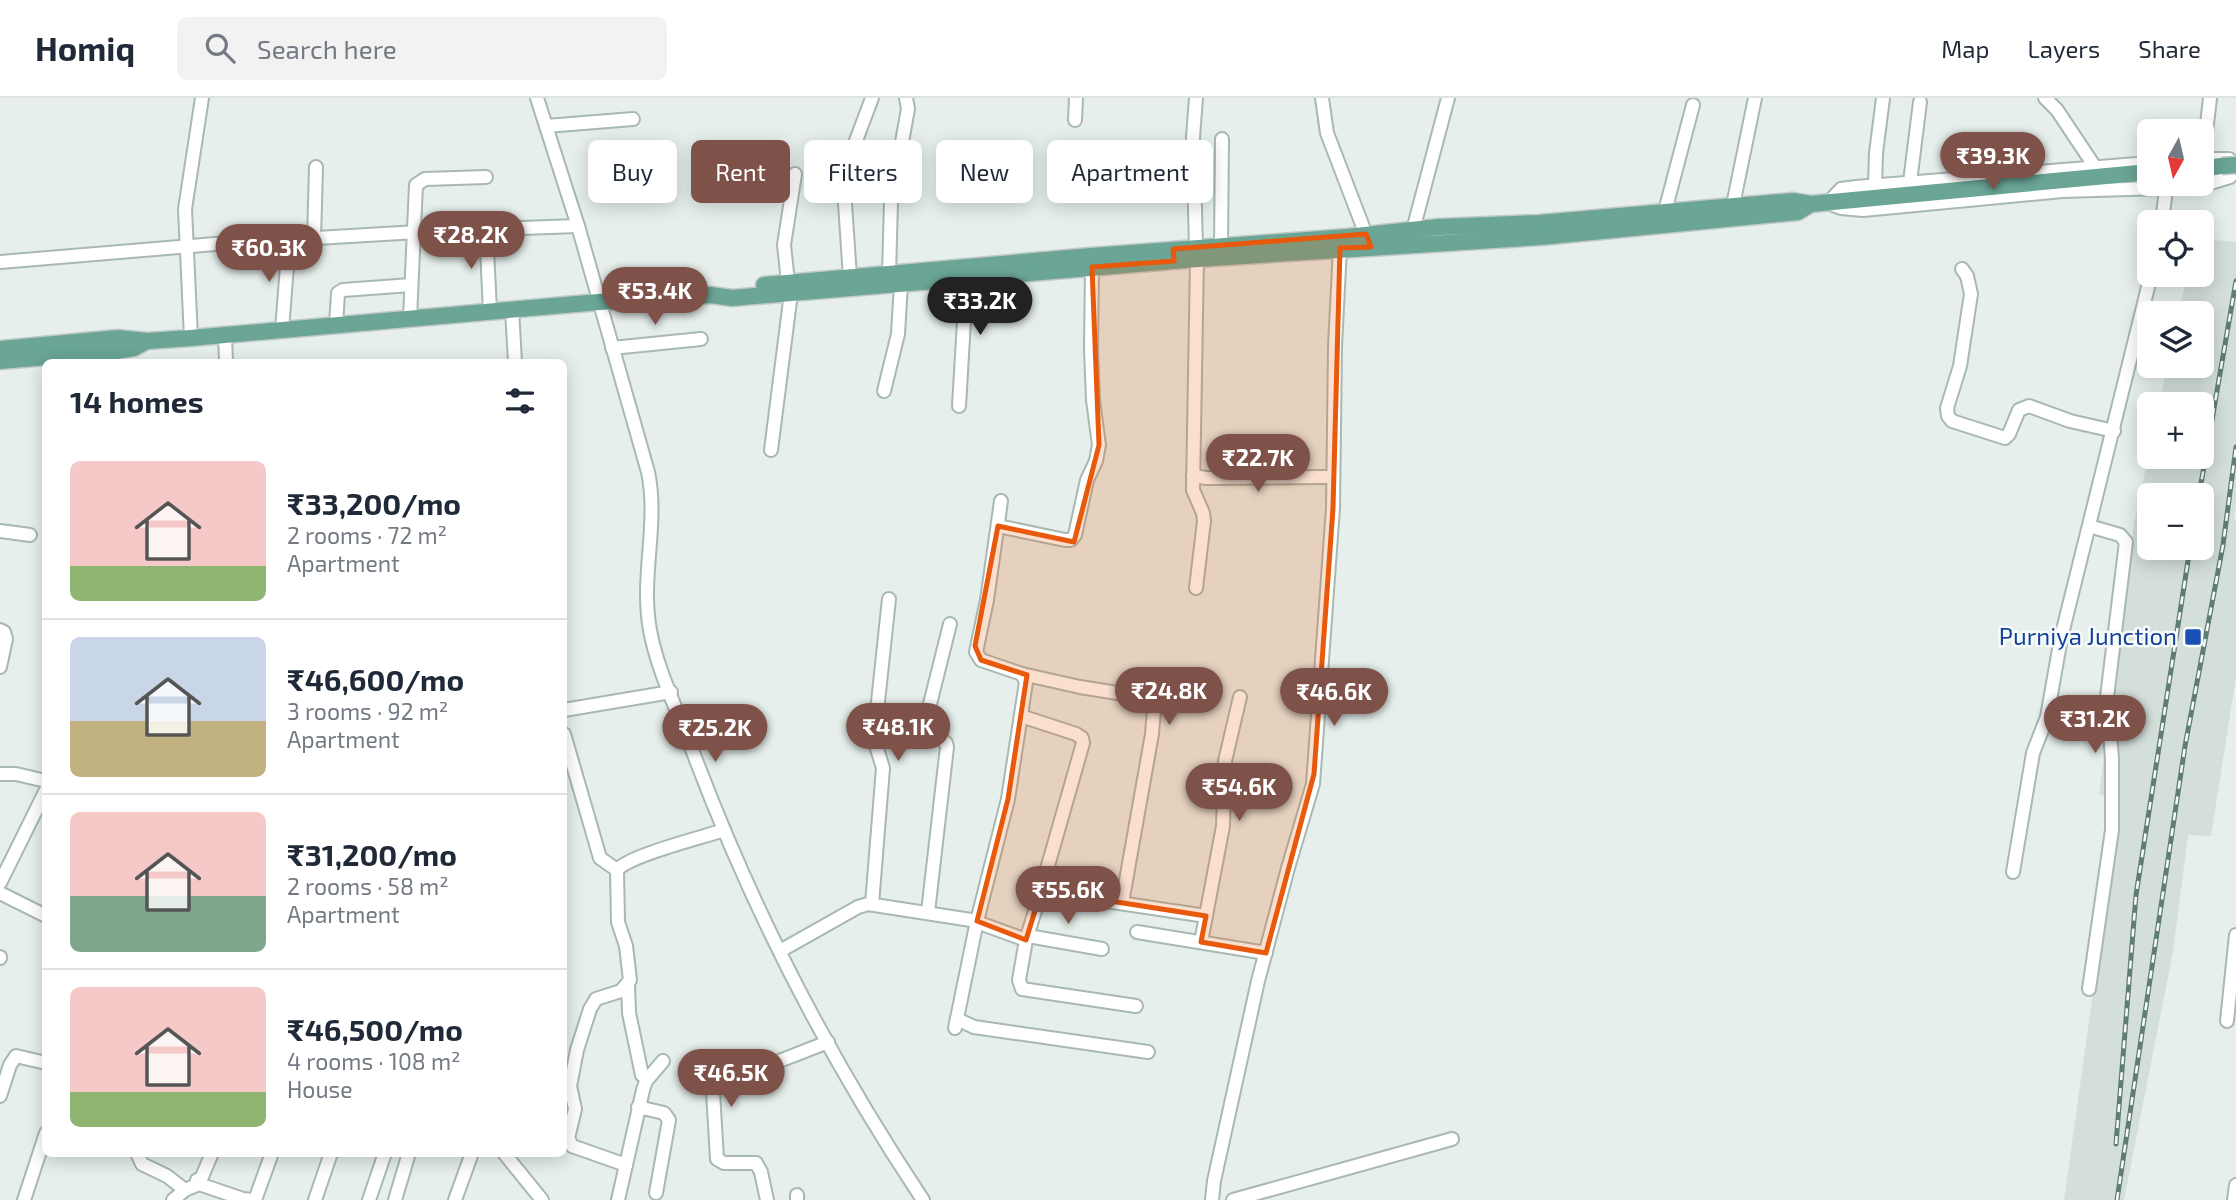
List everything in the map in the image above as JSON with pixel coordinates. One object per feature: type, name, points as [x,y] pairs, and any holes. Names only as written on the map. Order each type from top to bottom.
[{"type":"main road","points":[[2214,163],[2236,166]]},
{"type":"main road","points":[[1197,253],[1222,246],[1368,241],[1438,235],[1541,237],[1798,212],[1819,204],[1858,199],[2137,173]]},
{"type":"main road","points":[[1460,234],[1539,223],[1733,205],[1794,201],[1819,204]]},
{"type":"main road","points":[[790,288],[1197,253],[1340,248],[1413,230],[1438,235]]},
{"type":"main road","points":[[967,272],[1092,267],[1173,255]]},
{"type":"main road","points":[[0,349],[118,338],[147,341],[191,338],[600,302],[711,295],[732,298],[849,277],[895,279]]},
{"type":"main road","points":[[0,361],[116,351],[134,348],[147,341]]},
{"type":"street","points":[[191,338],[185,209],[202,98]]},
{"type":"street","points":[[537,98],[578,226],[651,485],[648,619],[655,653],[724,830],[768,930],[875,1128],[923,1200]]},
{"type":"street","points":[[849,277],[845,189],[848,162],[872,98]]},
{"type":"street","points":[[884,391],[898,334],[891,202],[908,109],[906,98]]},
{"type":"street","points":[[1075,120],[1076,98]]},
{"type":"street","points":[[1196,98],[1194,137],[1197,253],[1193,490],[1204,521],[1196,588]]},
{"type":"street","points":[[1322,98],[1327,133],[1368,241]]},
{"type":"street","points":[[1413,230],[1448,98]]},
{"type":"street","points":[[1733,205],[1755,98]]},
{"type":"street","points":[[1875,186],[1883,98]]},
{"type":"street","points":[[2045,98],[2057,110],[2095,166]]},
{"type":"street","points":[[2207,119],[2210,98]]},
{"type":"street","points":[[1910,182],[1920,102]]},
{"type":"street","points":[[1665,211],[1693,105]]},
{"type":"street","points":[[546,126],[633,119]]},
{"type":"street","points":[[1222,139],[1222,246]]},
{"type":"street","points":[[2214,161],[2229,159],[2233,162],[2234,172],[2230,177],[2214,182]]},
{"type":"street","points":[[1819,204],[1841,190],[2137,164]]},
{"type":"street","points":[[314,239],[316,167]]},
{"type":"street","points":[[771,450],[790,288],[784,245],[795,174]]},
{"type":"street","points":[[410,318],[414,191],[420,181],[425,179],[486,177]]},
{"type":"street","points":[[1819,204],[1863,210],[2062,191],[2137,190]]},
{"type":"street","points":[[0,262],[289,240],[578,226]]},
{"type":"street","points":[[486,229],[490,311]]},
{"type":"street","points":[[282,330],[289,240]]},
{"type":"street","points":[[1212,1200],[1214,1181],[1266,953],[1314,774],[1333,508],[1335,346],[1340,248]]},
{"type":"street","points":[[998,526],[1065,540],[1071,540],[1075,536],[1087,480],[1096,461],[1099,445],[1093,400],[1092,267]]},
{"type":"street","points":[[1962,269],[1967,276],[1971,294],[1959,366],[1947,408],[1952,421],[2005,438],[2019,410],[2029,406],[2070,421],[2113,431]]},
{"type":"street","points":[[959,406],[967,272]]},
{"type":"street","points":[[337,325],[338,293],[411,285]]},
{"type":"street","points":[[2013,872],[2033,753],[2047,717],[2061,638],[2148,287]]},
{"type":"street","points":[[512,309],[515,359]]},
{"type":"street","points":[[225,335],[226,359]]},
{"type":"street","points":[[612,348],[701,339]]},
{"type":"street","points":[[1193,476],[1326,477]]},
{"type":"street","points":[[1001,501],[987,600],[976,652],[981,660],[1022,674],[1142,697],[1152,703],[1152,734],[1122,903]]},
{"type":"street","points":[[2089,526],[2120,535],[2126,542],[2107,697],[2112,759],[2112,830],[2089,989]]},
{"type":"street","points":[[0,531],[30,535]]},
{"type":"street","points":[[872,904],[883,768],[874,739],[889,599]]},
{"type":"street","points":[[928,912],[947,747],[946,743],[928,728],[927,716],[950,624]]},
{"type":"street","points":[[0,629],[6,635],[0,667]]},
{"type":"street","points":[[1022,674],[1026,682],[1008,799],[977,921],[956,1024],[1148,1052]]},
{"type":"street","points":[[567,709],[671,692]]},
{"type":"street","points":[[1201,942],[1223,826],[1225,761],[1240,697]]},
{"type":"street","points":[[1021,716],[1076,734],[1082,738],[1083,743],[1042,894],[1027,938],[1018,980],[1021,989],[1136,1006]]},
{"type":"street","points":[[567,744],[600,859],[617,870]]},
{"type":"street","points":[[1,773],[42,780]]},
{"type":"street","points":[[0,884],[42,798]]},
{"type":"street","points":[[642,1075],[629,1013],[628,985],[631,975],[618,922],[617,870],[635,859],[724,830]]},
{"type":"street","points":[[1042,894],[1053,892],[1206,916]]},
{"type":"street","points":[[0,893],[42,914]]},
{"type":"street","points":[[780,951],[858,907],[872,904],[977,921],[1027,938],[1102,949]]},
{"type":"street","points":[[1137,932],[1266,953]]},
{"type":"street","points":[[2227,1021],[2236,934]]},
{"type":"street","points":[[625,1164],[572,1146],[568,1138],[575,1109],[571,1080],[579,1040],[590,1009],[596,999],[621,991],[628,985]]},
{"type":"street","points":[[767,1200],[761,1172],[756,1163],[724,1163],[717,1159],[713,1092],[728,1081],[828,1042]]},
{"type":"street","points":[[0,1096],[10,1065],[16,1056],[42,1062]]},
{"type":"street","points":[[618,1200],[646,1081],[663,1061]]},
{"type":"street","points":[[638,1107],[664,1113],[669,1120],[656,1193]]},
{"type":"street","points":[[1235,1200],[1452,1139]]},
{"type":"street","points":[[24,1200],[42,1145]]},
{"type":"street","points":[[139,1157],[142,1164],[167,1176],[185,1190]]},
{"type":"street","points":[[173,1200],[198,1182],[210,1157]]},
{"type":"street","points":[[198,1182],[243,1199],[254,1200],[270,1157]]},
{"type":"street","points":[[315,1200],[330,1157]]},
{"type":"street","points":[[369,1200],[384,1157]]},
{"type":"street","points":[[395,1200],[408,1157]]},
{"type":"street","points":[[456,1200],[471,1157]]},
{"type":"street","points":[[507,1157],[542,1200]]},
{"type":"street","points":[[2234,1200],[2236,1185]]},
{"type":"highlighted area","points":[[1366,234],[1371,247],[1340,248],[1333,508],[1314,774],[1266,953],[1201,942],[1206,916],[1053,892],[1041,891],[1026,940],[977,921],[1008,799],[1027,675],[981,660],[975,646],[998,526],[1074,542],[1099,445],[1092,267],[1174,261],[1173,249]]},
{"type":"shaded area","points":[[2214,240],[2236,242],[2236,677],[2211,836],[2188,835],[2173,952],[2124,1200],[2064,1200],[2120,801],[2099,794],[2137,510],[2137,560],[2214,560],[2214,483],[2143,483],[2146,469],[2214,469],[2214,392],[2162,392],[2164,378],[2214,378],[2214,301],[2182,301],[2184,287],[2214,287]]},
{"type":"railway","points":[[2201,483],[2236,281]]},
{"type":"railway","points":[[2117,1200],[2185,746],[2223,545],[2236,447]]},
{"type":"railway","points":[[2116,1144],[2136,895],[2188,560]]},
{"type":"place","name":"Purniya Junction","points":[[2193,637]]}]
